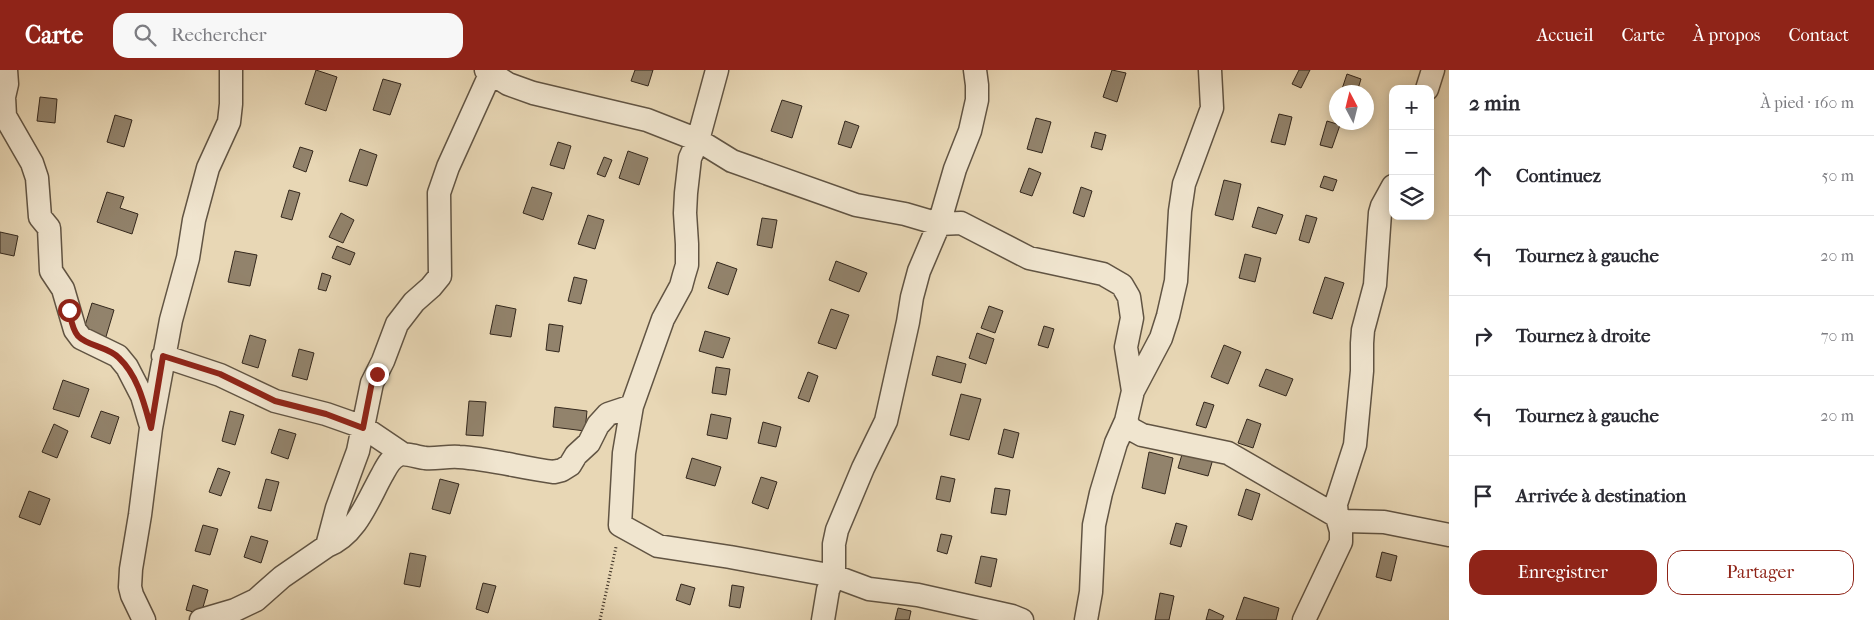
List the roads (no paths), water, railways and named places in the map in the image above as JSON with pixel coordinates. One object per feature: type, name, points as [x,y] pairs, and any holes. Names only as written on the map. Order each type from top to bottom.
[{"type":"street","points":[[6,70],[5,116],[37,178],[40,217],[49,228],[51,271],[63,289],[75,330],[81,338],[118,356],[127,366],[142,396],[151,428]]},
{"type":"street","points":[[144,620],[135,603],[130,587],[132,553],[140,515],[151,428],[170,320],[188,258],[194,220],[208,168],[229,122],[231,70]]},
{"type":"street","points":[[717,70],[698,140],[690,158],[686,193],[687,244],[684,275],[681,286],[663,319],[632,406],[624,454],[620,525],[658,546],[834,576],[869,588],[918,596],[1012,616],[1022,620]]},
{"type":"street","points":[[823,620],[828,590],[834,576],[836,530],[886,421],[912,297],[970,131],[977,100],[975,70]]},
{"type":"street","points":[[1086,620],[1092,592],[1096,514],[1116,443],[1126,421],[1133,391],[1161,338],[1168,316],[1176,281],[1180,211],[1184,184],[1212,108],[1210,70]]},
{"type":"street","points":[[1428,85],[1433,70]]},
{"type":"street","points":[[326,546],[337,508],[358,451],[372,382],[380,368],[397,324],[414,302],[431,288],[440,276],[439,192],[490,71],[508,84],[533,93],[647,120],[698,140],[732,161],[754,170],[856,205],[905,214],[939,224],[961,223],[1029,258],[1103,274],[1122,285],[1129,297],[1132,318],[1126,347],[1133,391]]},
{"type":"street","points":[[1304,620],[1341,542],[1336,504],[1355,445],[1362,371],[1363,330],[1375,285],[1376,247],[1380,213],[1389,193]]},
{"type":"street","points":[[163,356],[220,374],[275,401],[326,414],[363,428],[403,454],[428,458],[460,457],[554,472],[570,465],[576,455],[589,443],[598,425],[608,414],[632,406]]},
{"type":"street","points":[[1126,421],[1131,429],[1142,435],[1228,453],[1271,476],[1345,521],[1392,523],[1449,535]]},
{"type":"street","points":[[201,620],[235,610],[256,600],[282,577],[326,546],[334,543],[356,522],[391,460],[403,454]]}]
